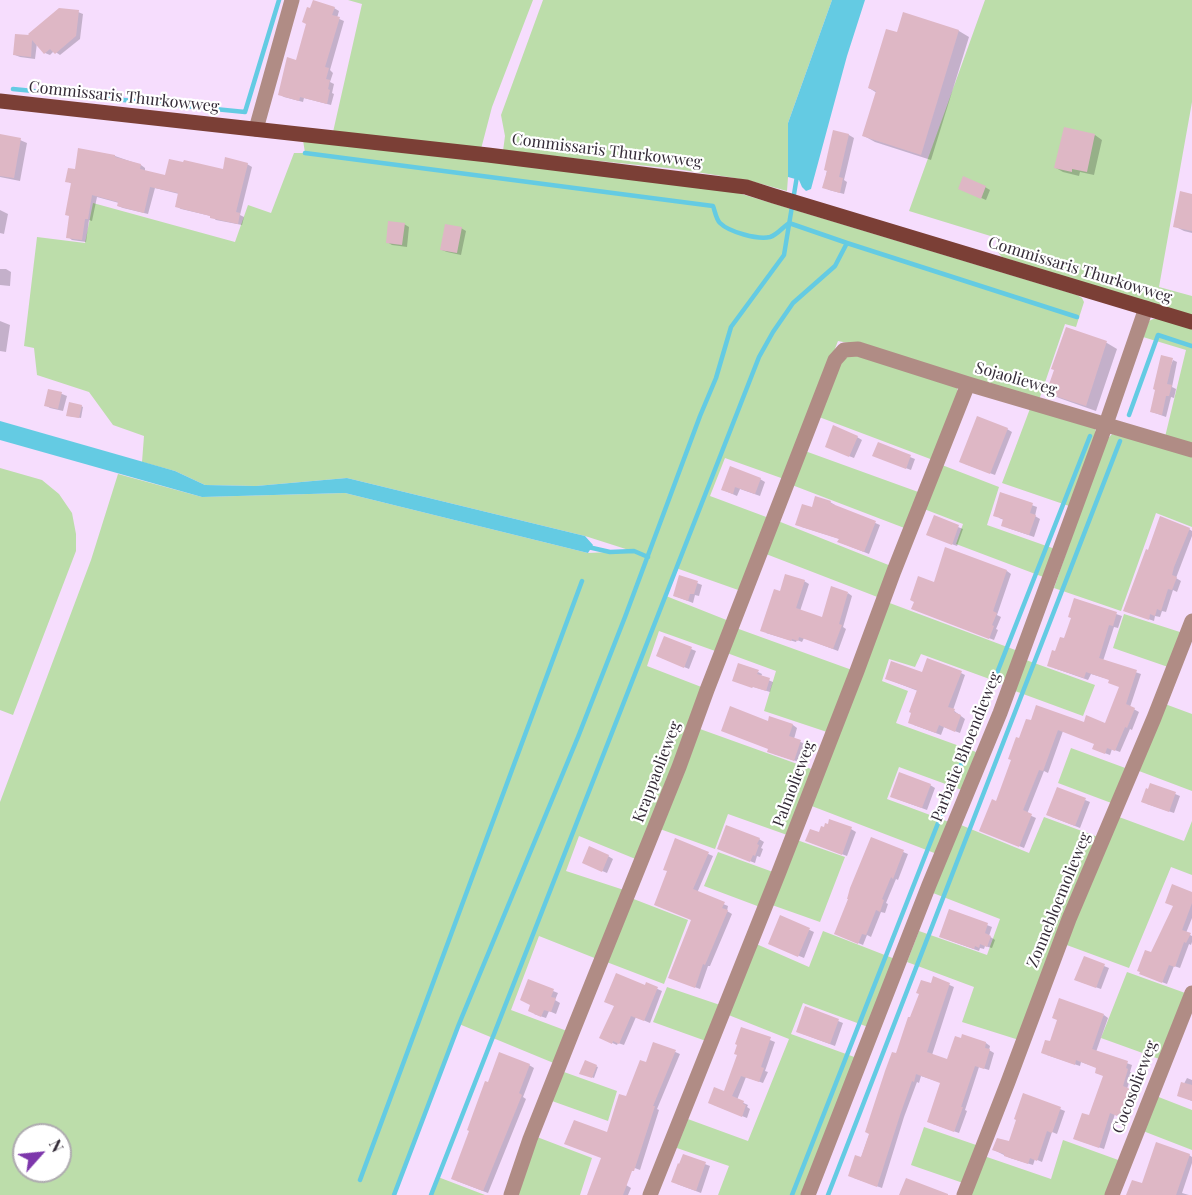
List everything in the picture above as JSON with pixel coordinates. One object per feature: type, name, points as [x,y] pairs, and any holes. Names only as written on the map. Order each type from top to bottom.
[{"type":"main road","name":"Commissaris Thurkowweg","points":[[0,101],[477,154],[746,187],[1192,322]]},
{"type":"street","points":[[256,129],[292,0]]},
{"type":"street","name":"Parbatie Bhoendieweg","points":[[808,1195],[929,885],[1000,713],[1146,308]]},
{"type":"street","name":"Sojaolieweg","points":[[835,360],[844,350],[858,349],[1192,450]]},
{"type":"street","name":"Krappaolieweg","points":[[511,1195],[543,1107],[680,768],[716,668],[835,360]]},
{"type":"street","name":"Palmolieweg","points":[[650,1195],[783,861],[968,384]]},
{"type":"street","name":"Zonnebloemolieweg","points":[[964,1195],[1069,919],[1154,718],[1192,621]]},
{"type":"street","name":"Cocosolieweg","points":[[1112,1195],[1192,993]]},
{"type":"green space","points":[[348,0],[533,0],[492,107],[481,149],[333,132],[362,4]]},
{"type":"green space","points":[[543,0],[832,0],[788,123],[787,191],[747,180],[677,169],[503,151],[505,136],[501,115]]},
{"type":"green space","points":[[985,0],[1192,0],[1192,102],[1159,287],[1192,296],[1192,317],[1002,257],[997,248],[997,238],[909,211]]},
{"type":"green space","points":[[303,140],[725,189],[1077,295],[1084,302],[1076,327],[1065,324],[1039,400],[859,345],[838,341],[784,479],[725,458],[710,496],[769,518],[741,591],[676,568],[666,596],[729,621],[718,652],[659,631],[647,666],[704,688],[638,860],[579,836],[566,871],[624,890],[597,959],[539,936],[511,1010],[567,1031],[556,1064],[459,1024],[394,1195],[0,1195],[0,802],[91,560],[118,474],[202,497],[345,493],[588,553],[632,551],[585,536],[347,478],[256,486],[205,485],[175,471],[142,462],[144,436],[113,425],[89,392],[37,375],[34,348],[24,346],[37,237],[85,243],[93,203],[235,242],[248,205],[271,213],[294,153],[305,153]]},
{"type":"green space","points":[[1153,319],[1192,329],[1192,445],[1165,437],[1186,350],[1143,337],[1149,321]]},
{"type":"green space","points":[[854,354],[956,386],[958,391],[933,460],[819,417],[836,368],[846,356]]},
{"type":"green space","points":[[1031,406],[1095,428],[1096,433],[1072,507],[1002,483]]},
{"type":"green space","points":[[1112,434],[1192,454],[1192,527],[1156,513],[1121,611],[1054,588],[1105,442]]},
{"type":"green space","points":[[805,451],[921,493],[907,529],[792,485]]},
{"type":"green space","points":[[942,465],[999,487],[987,525],[1055,549],[1046,578],[956,544],[963,524],[924,509]]},
{"type":"green space","points":[[0,468],[42,480],[59,494],[72,513],[76,534],[76,551],[13,715],[0,710]]},
{"type":"green space","points":[[778,521],[891,566],[880,598],[766,554]]},
{"type":"green space","points":[[887,602],[1018,651],[1006,685],[921,654],[915,667],[889,659],[882,681],[908,691],[896,723],[976,752],[962,790],[899,767],[887,799],[949,822],[937,854],[809,805]]},
{"type":"green space","points":[[1124,614],[1183,633],[1171,668],[1113,648]]},
{"type":"green space","points":[[736,628],[852,670],[830,733],[764,711],[776,671],[727,653]]},
{"type":"green space","points":[[1026,660],[1095,685],[1083,716],[1015,691]]},
{"type":"green space","points":[[1165,704],[1192,714],[1192,791],[1139,771]]},
{"type":"green space","points":[[700,729],[814,770],[790,836],[728,814],[715,849],[660,829]]},
{"type":"green space","points":[[1071,748],[1128,769],[1114,804],[1058,783]]},
{"type":"green space","points":[[1044,817],[1098,837],[1019,1040],[962,1022],[974,987],[907,962],[919,931],[987,955],[1000,919],[933,893],[961,825],[1029,853]]},
{"type":"green space","points":[[1119,817],[1184,841],[1192,821],[1192,875],[1171,867],[1129,968],[1064,944]]},
{"type":"green space","points":[[797,840],[845,857],[820,922],[772,905]]},
{"type":"green space","points":[[718,852],[773,872],[760,907],[704,886]]},
{"type":"green space","points":[[631,898],[688,920],[664,984],[604,961]]},
{"type":"green space","points":[[823,931],[895,959],[868,1027],[803,1003],[791,1034],[857,1058],[803,1195],[718,1195],[729,1166],[674,1147],[685,1118],[748,1141],[789,1039],[726,1014],[754,943],[809,967]]},
{"type":"green space","points":[[1127,972],[1188,994],[1162,1060],[1101,1038]]},
{"type":"green space","points":[[667,987],[720,1005],[706,1041],[653,1022]]},
{"type":"green space","points":[[564,1072],[617,1091],[608,1121],[552,1101]]},
{"type":"green space","points":[[1156,1096],[1192,1110],[1192,1150],[1143,1131]]},
{"type":"green space","points":[[924,1127],[979,1146],[966,1184],[911,1165]]},
{"type":"green space","points":[[537,1137],[592,1158],[580,1195],[515,1195]]},
{"type":"green space","points":[[1063,1140],[1121,1161],[1109,1195],[969,1195],[984,1156],[1051,1179]]},
{"type":"green space","points":[[438,1177],[485,1195],[431,1195]]},
{"type":"water","points":[[832,0],[865,0],[847,56],[811,189],[806,191],[799,180],[788,177],[788,123]]},
{"type":"water","points":[[0,421],[175,471],[205,485],[256,486],[347,478],[585,536],[593,545],[588,553],[345,493],[202,497],[0,440]]},
{"type":"building","points":[[313,0],[335,7],[332,15],[340,17],[325,67],[329,68],[326,79],[330,80],[327,104],[300,97],[299,101],[278,95],[287,57],[296,60],[306,24],[302,22],[307,7],[310,8]]},
{"type":"building","points":[[59,8],[79,10],[76,36],[55,54],[50,49],[44,54],[32,40],[31,57],[13,55],[15,34],[29,35]]},
{"type":"building","points":[[903,12],[959,30],[921,155],[862,136],[876,91],[868,88],[886,29],[897,32]]},
{"type":"building","points":[[1064,127],[1095,134],[1087,172],[1072,169],[1072,172],[1054,168]]},
{"type":"building","points":[[833,130],[849,134],[839,177],[843,178],[840,193],[822,188]]},
{"type":"building","points":[[0,134],[21,138],[14,178],[0,176]]},
{"type":"building","points":[[78,148],[115,155],[115,157],[141,164],[140,169],[165,175],[169,159],[223,169],[225,157],[248,163],[236,212],[240,213],[238,224],[175,207],[178,193],[150,187],[144,213],[117,206],[118,202],[92,195],[82,240],[66,238],[69,216],[65,215],[71,183],[65,182],[68,168],[75,169]]},
{"type":"building","points":[[963,176],[986,186],[981,199],[958,189]]},
{"type":"building","points":[[1180,191],[1192,194],[1192,231],[1173,227]]},
{"type":"building","points":[[388,221],[405,223],[402,245],[386,243]]},
{"type":"building","points":[[445,224],[462,227],[457,253],[440,250]]},
{"type":"building","points":[[1066,327],[1107,341],[1086,406],[1046,393],[1054,370],[1051,369]]},
{"type":"building","points":[[1161,355],[1173,358],[1167,384],[1172,385],[1169,396],[1166,396],[1162,415],[1150,412]]},
{"type":"building","points":[[48,389],[62,392],[58,409],[44,406]]},
{"type":"building","points":[[69,402],[82,405],[79,418],[66,416]]},
{"type":"building","points":[[977,416],[1008,428],[990,474],[959,462]]},
{"type":"building","points":[[833,425],[858,436],[849,457],[825,447]]},
{"type":"building","points":[[878,442],[911,455],[906,469],[872,456]]},
{"type":"building","points":[[730,466],[761,478],[755,494],[735,487],[733,494],[721,490]]},
{"type":"building","points":[[1000,492],[1033,503],[1030,513],[1036,515],[1029,535],[1001,526],[1003,519],[993,516]]},
{"type":"building","points":[[815,496],[876,521],[864,552],[837,542],[839,539],[795,525],[802,504],[812,507]]},
{"type":"building","points":[[934,515],[959,525],[952,545],[926,535]]},
{"type":"building","points":[[1160,516],[1190,528],[1174,567],[1172,575],[1177,577],[1172,590],[1168,589],[1161,611],[1157,609],[1155,616],[1150,614],[1149,620],[1123,611]]},
{"type":"building","points":[[945,547],[1007,570],[993,611],[997,613],[989,639],[911,609],[914,602],[910,600],[918,576],[934,582]]},
{"type":"building","points":[[785,574],[805,580],[796,608],[822,617],[831,586],[848,592],[839,624],[842,625],[833,649],[799,637],[798,641],[792,639],[791,641],[760,631],[774,589],[780,591]]},
{"type":"building","points":[[679,575],[698,581],[694,594],[690,594],[688,601],[673,596]]},
{"type":"building","points":[[1074,598],[1117,612],[1113,626],[1109,625],[1099,658],[1137,670],[1126,704],[1135,708],[1115,751],[1107,748],[1105,754],[1092,749],[1094,744],[1058,730],[1043,771],[1039,770],[1023,810],[1032,814],[1019,847],[979,831],[992,799],[996,801],[1011,760],[1008,759],[1016,737],[1019,738],[1026,719],[1031,720],[1036,705],[1084,722],[1086,715],[1105,723],[1119,687],[1108,683],[1109,680],[1086,672],[1084,678],[1047,666],[1052,650],[1055,651],[1060,637],[1064,638],[1071,618],[1068,617]]},
{"type":"building","points":[[664,636],[692,647],[684,668],[656,656]]},
{"type":"building","points":[[927,658],[962,671],[948,707],[955,709],[954,712],[961,715],[955,732],[939,725],[936,733],[908,723],[911,713],[909,712],[917,690],[885,679],[891,661],[922,672]]},
{"type":"building","points":[[738,663],[759,670],[757,674],[770,678],[766,691],[732,681]]},
{"type":"building","points":[[730,706],[768,721],[769,716],[793,724],[789,736],[801,740],[794,761],[767,752],[768,749],[721,731]]},
{"type":"building","points":[[899,772],[931,784],[922,808],[890,797]]},
{"type":"building","points":[[1150,783],[1176,792],[1169,812],[1141,802]]},
{"type":"building","points":[[1057,787],[1086,798],[1075,826],[1046,815]]},
{"type":"building","points":[[829,819],[852,827],[842,855],[805,841],[810,829],[819,832],[821,826],[828,824]]},
{"type":"building","points":[[726,825],[760,838],[755,856],[753,855],[750,862],[717,849]]},
{"type":"building","points":[[871,837],[904,850],[893,879],[891,877],[882,899],[884,900],[880,912],[876,910],[866,935],[862,934],[858,944],[834,934]]},
{"type":"building","points":[[675,838],[709,852],[693,889],[725,902],[722,908],[728,910],[705,965],[703,964],[695,988],[668,978],[691,920],[654,905],[667,871],[663,870]]},
{"type":"building","points":[[589,846],[609,855],[602,872],[582,863]]},
{"type":"building","points":[[1172,884],[1192,892],[1192,903],[1182,930],[1191,933],[1186,943],[1184,942],[1175,967],[1169,965],[1162,983],[1139,974],[1140,972],[1137,971],[1145,950],[1151,952],[1173,906],[1165,903]]},
{"type":"building","points":[[949,909],[988,923],[985,933],[991,936],[987,947],[980,944],[979,948],[975,946],[974,949],[939,937]]},
{"type":"building","points":[[780,915],[810,928],[798,957],[768,944]]},
{"type":"building","points":[[1084,956],[1105,964],[1096,988],[1074,980]]},
{"type":"building","points":[[616,973],[645,985],[646,982],[658,987],[644,1021],[631,1016],[619,1044],[613,1041],[612,1044],[599,1038],[614,1006],[604,1002]]},
{"type":"building","points":[[933,976],[950,983],[927,1052],[947,1059],[955,1036],[961,1038],[962,1034],[986,1042],[985,1048],[990,1049],[984,1069],[975,1066],[954,1132],[927,1122],[940,1083],[916,1074],[877,1187],[848,1176],[855,1155],[861,1157],[869,1134],[865,1132],[885,1071],[892,1052],[896,1053],[908,1017],[910,1017],[919,994],[916,993],[921,980],[931,983]]},
{"type":"building","points":[[528,979],[554,989],[551,997],[556,998],[551,1012],[544,1010],[541,1017],[528,1011],[530,1005],[520,1000]]},
{"type":"building","points":[[1059,998],[1104,1014],[1092,1049],[1128,1061],[1123,1086],[1130,1089],[1120,1114],[1117,1116],[1110,1113],[1099,1148],[1073,1139],[1082,1113],[1089,1115],[1103,1076],[1095,1073],[1096,1068],[1076,1060],[1075,1065],[1041,1053],[1045,1040],[1050,1041],[1057,1020],[1052,1018]]},
{"type":"building","points":[[805,1006],[839,1019],[830,1044],[796,1032]]},
{"type":"building","points":[[741,1027],[771,1037],[761,1067],[764,1068],[759,1082],[741,1076],[732,1096],[744,1101],[743,1104],[746,1105],[742,1117],[708,1103],[714,1087],[724,1091],[737,1055],[734,1054],[737,1045],[735,1044]]},
{"type":"building","points":[[653,1042],[676,1050],[653,1106],[655,1106],[634,1171],[632,1171],[623,1195],[587,1195],[601,1158],[564,1144],[574,1120],[607,1132],[619,1094],[626,1096],[640,1060],[646,1062]]},
{"type":"building","points":[[499,1052],[530,1064],[519,1093],[522,1095],[483,1191],[451,1179],[485,1081],[488,1082]]},
{"type":"building","points":[[585,1060],[597,1065],[592,1078],[579,1074]]},
{"type":"building","points":[[1181,1082],[1192,1085],[1192,1101],[1177,1096]]},
{"type":"building","points":[[1023,1093],[1061,1107],[1052,1133],[1047,1131],[1037,1161],[1030,1158],[1028,1164],[992,1150],[997,1138],[1009,1141]]},
{"type":"building","points":[[1156,1142],[1190,1154],[1176,1195],[1126,1195],[1132,1180],[1142,1183]]},
{"type":"building","points":[[683,1154],[706,1162],[696,1191],[671,1182]]},
{"type":"building","points":[[906,1178],[948,1194],[948,1195],[899,1195]]},
{"type":"waterway","points":[[13,89],[245,112],[279,0]]},
{"type":"waterway","points":[[305,153],[713,206],[720,223],[744,234],[770,237],[789,223],[847,243],[835,266],[793,303],[759,357],[431,1195]]},
{"type":"waterway","points":[[394,1195],[459,1024],[625,617],[716,378],[731,327],[784,255],[797,176]]},
{"type":"waterway","points":[[847,243],[1077,317]]},
{"type":"waterway","points":[[1129,415],[1158,335],[1192,346]]},
{"type":"waterway","points":[[792,1195],[1090,436]]},
{"type":"waterway","points":[[828,1195],[1120,441]]},
{"type":"waterway","points":[[588,547],[610,552],[634,551],[648,557]]},
{"type":"waterway","points":[[360,1180],[582,581]]}]
